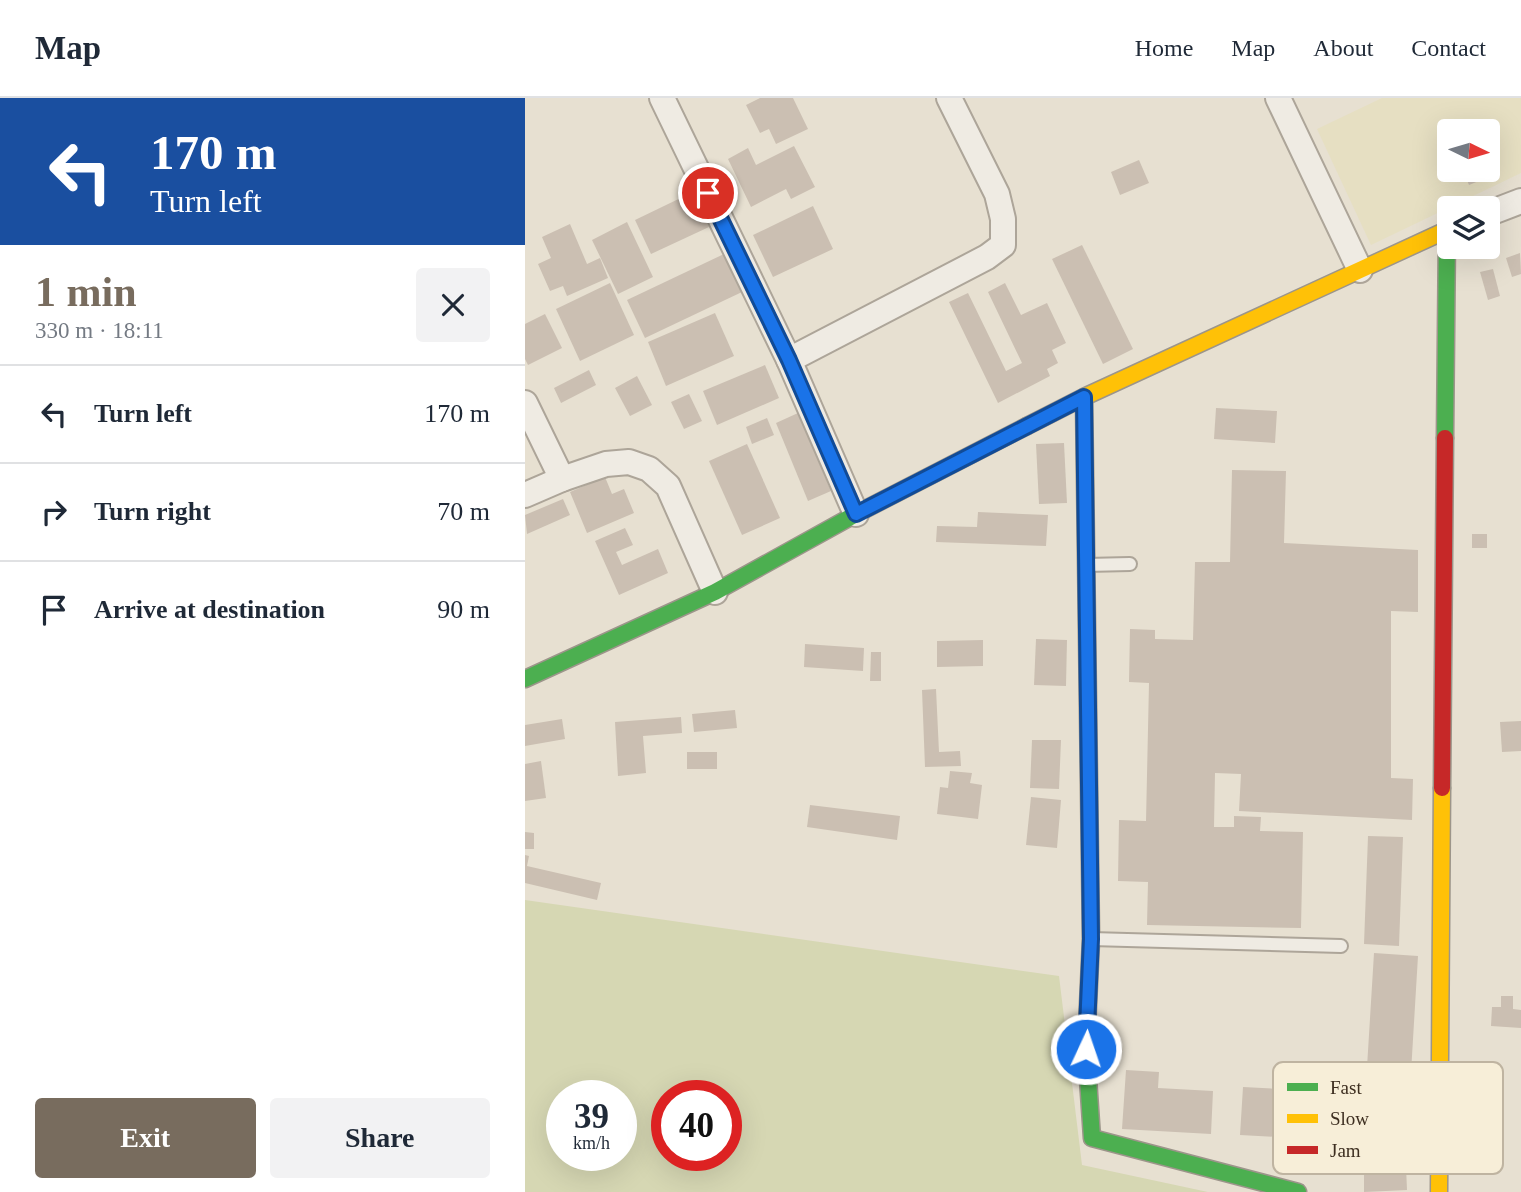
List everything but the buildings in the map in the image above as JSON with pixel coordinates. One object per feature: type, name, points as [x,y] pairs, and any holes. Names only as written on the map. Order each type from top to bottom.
[{"type":"street","points":[[662,98],[789,360],[856,514]]},
{"type":"street","points":[[789,360],[987,257],[1003,245],[1003,219],[997,194],[949,98]]},
{"type":"street","points":[[1278,98],[1360,270]]},
{"type":"street","points":[[1500,209],[1521,201]]},
{"type":"street","points":[[525,679],[715,592],[856,514],[1084,397],[1437,235]]},
{"type":"street","points":[[1440,1062],[1448,259]]},
{"type":"street","points":[[1084,397],[1091,939],[1086,1049],[1092,1138],[1298,1192]]},
{"type":"street","points":[[525,403],[562,479]]},
{"type":"street","points":[[525,495],[606,464],[629,462],[649,470],[668,486],[715,592]]},
{"type":"street","points":[[1439,1174],[1439,1192]]},
{"type":"lane","points":[[1086,565],[1131,564]]},
{"type":"lane","points":[[1091,939],[1341,946]]},
{"type":"shaded area","points":[[1382,98],[1521,98],[1521,173],[1473,196],[1437,196],[1437,213],[1371,245],[1317,129]]},
{"type":"green space","points":[[525,900],[1059,976],[1082,1165],[1208,1192],[525,1192]]},
{"type":"traffic: fast","points":[[1445,438],[1447,259]]},
{"type":"traffic: fast","points":[[1084,397],[1091,939],[1086,1049],[1092,1138],[1298,1192]]},
{"type":"traffic: fast","points":[[525,679],[715,592],[856,514],[1027,426]]},
{"type":"traffic: slow","points":[[1027,426],[1084,397],[1437,235]]},
{"type":"traffic: slow","points":[[1440,1062],[1442,788]]},
{"type":"traffic: slow","points":[[1439,1174],[1439,1192]]},
{"type":"traffic: jam","points":[[1442,788],[1445,438]]},
{"type":"route","points":[[708,193],[789,360],[856,514],[1084,397],[1091,939],[1086,1049]]}]
